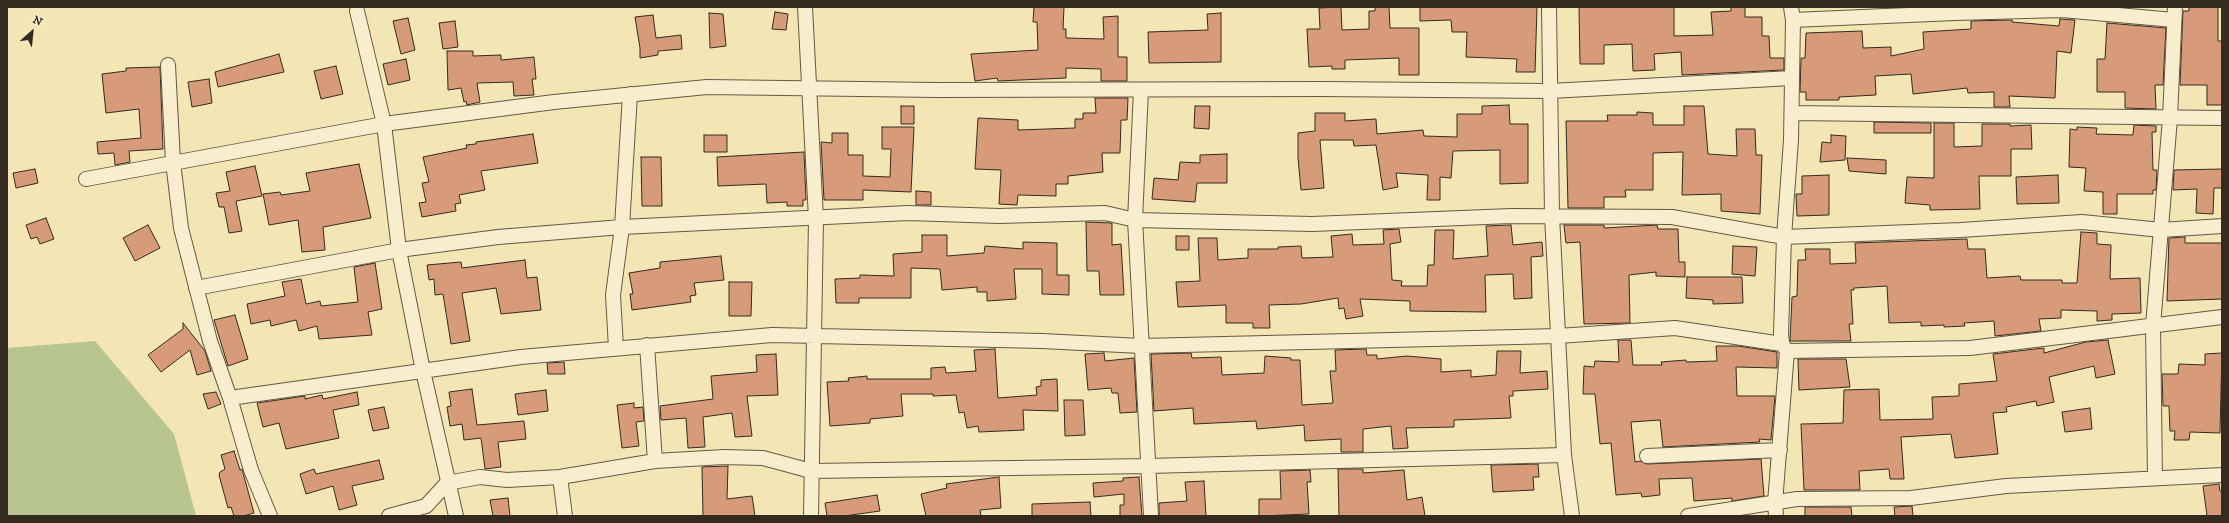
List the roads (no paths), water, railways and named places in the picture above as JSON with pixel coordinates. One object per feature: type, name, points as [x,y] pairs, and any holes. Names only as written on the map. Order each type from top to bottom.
[{"type":"street","points":[[805,7],[816,218],[811,471],[812,516]]},
{"type":"street","points":[[1549,7],[1552,215],[1564,455],[1572,516]]},
{"type":"street","points":[[1775,510],[1780,450],[1784,347],[1784,237],[1792,113],[1792,14],[1955,13],[2062,10],[2175,14],[2170,118],[2153,326],[2155,478]]},
{"type":"street","points":[[357,11],[384,124],[399,250],[423,371],[447,482],[456,516]]},
{"type":"street","points":[[168,65],[173,162],[181,228],[210,341],[230,398],[252,470],[270,516]]},
{"type":"street","points":[[86,179],[384,124],[554,102],[707,87],[938,90],[1550,91],[1792,78]]},
{"type":"street","points":[[1141,90],[1135,220],[1141,346],[1152,516]]},
{"type":"street","points":[[616,348],[613,295],[622,227],[630,94]]},
{"type":"street","points":[[1792,113],[2222,118]]},
{"type":"street","points":[[196,288],[399,250],[498,237],[622,227],[908,213],[999,216],[1105,213],[1135,220],[1312,224],[1552,215],[1672,216],[1784,237],[1961,230],[2082,222],[2161,230],[2222,226]]},
{"type":"street","points":[[230,398],[521,357],[772,335],[1042,341],[1141,346],[1558,336],[1675,328],[1784,347],[1970,348],[2222,317]]},
{"type":"street","points":[[647,345],[654,461]]},
{"type":"street","points":[[1647,456],[1780,450]]},
{"type":"street","points":[[389,516],[426,506],[447,482],[480,477],[507,480],[560,477],[654,461],[724,457],[763,458],[811,471],[1148,466],[1564,455]]},
{"type":"street","points":[[1688,516],[1775,510],[1798,499],[1911,498],[2006,486],[2222,475]]},
{"type":"street","points":[[560,477],[565,516]]}]
